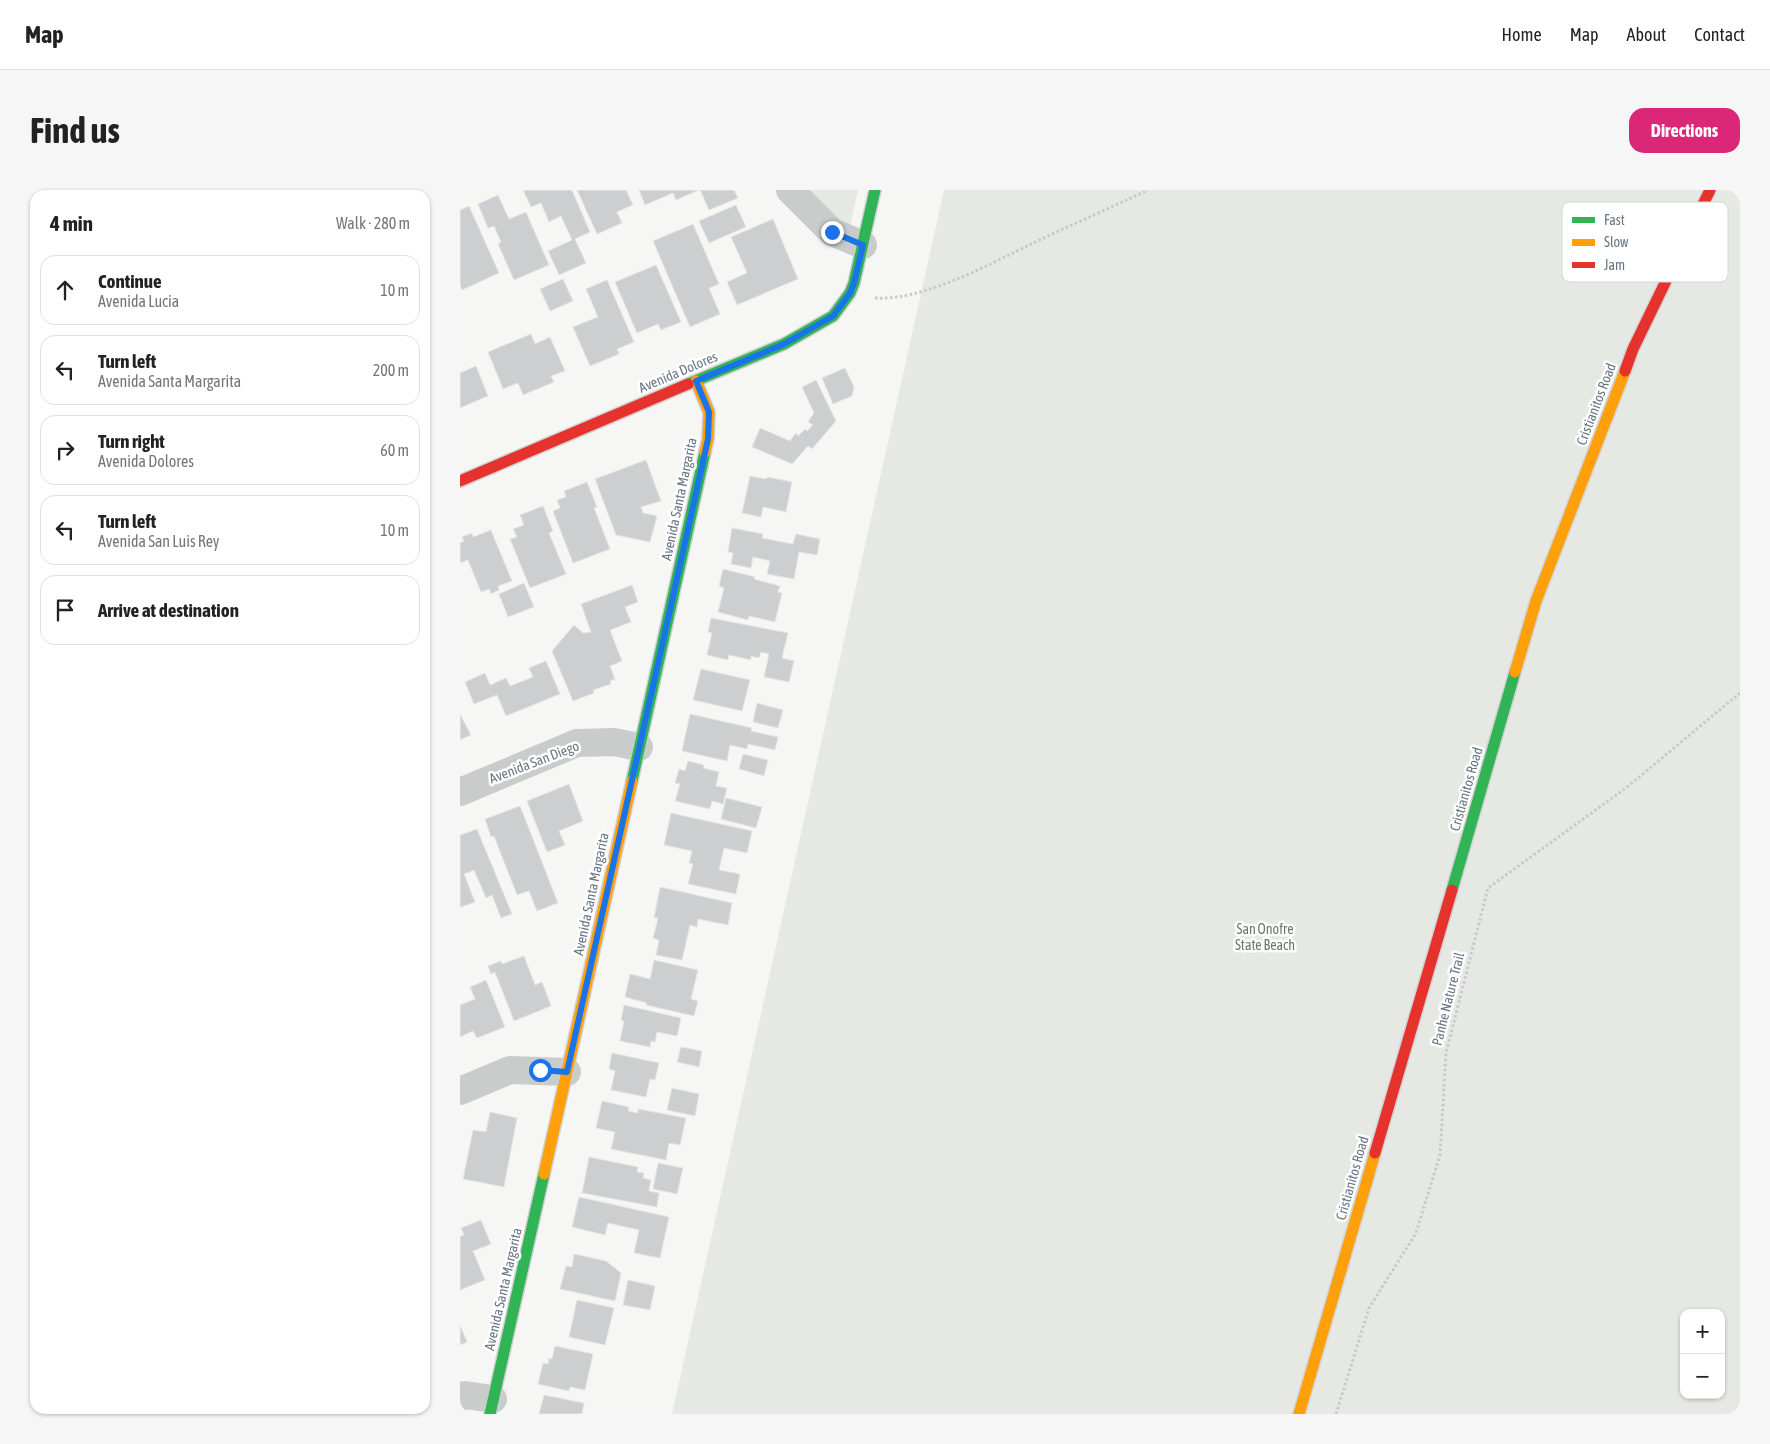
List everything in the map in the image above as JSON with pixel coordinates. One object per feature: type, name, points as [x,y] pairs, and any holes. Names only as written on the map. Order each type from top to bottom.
[{"type":"street","points":[[790,190],[832,232],[863,245],[875,190]]},
{"type":"street","name":"Cristianitos Road","points":[[1704,202],[1710,190]]},
{"type":"street","name":"Avenida Dolores","points":[[460,480],[784,344],[809,330],[833,316],[850,293],[863,245]]},
{"type":"street","name":"Cristianitos Road","points":[[1298,1414],[1536,601],[1634,349],[1666,282]]},
{"type":"street","name":"Avenida Santa Margarita","points":[[491,1406],[708,439],[709,412],[696,381]]},
{"type":"street","name":"Avenida San Diego","points":[[460,792],[577,743],[614,742],[639,747]]},
{"type":"street","points":[[460,1091],[510,1070],[567,1072]]},
{"type":"street","points":[[460,1396],[465,1395],[491,1406]]},
{"type":"path","points":[[850,293],[876,299],[893,299],[934,287],[980,268],[1148,190]]},
{"type":"path","name":"Panhe Nature Trail","points":[[1336,1414],[1369,1308],[1416,1233],[1440,1155],[1446,1054],[1488,888],[1626,788],[1740,692]]},
{"type":"green space","points":[[806,190],[858,190],[849,231]]},
{"type":"green space","name":"San Onofre State Beach","points":[[944,190],[1740,190],[1740,1414],[672,1414]]},
{"type":"building","points":[[523,190],[572,190],[590,232],[575,239],[586,263],[559,275],[548,251],[572,240],[561,216],[549,222],[541,203],[531,207]]},
{"type":"building","points":[[577,190],[626,190],[633,205],[617,212],[622,223],[597,234]]},
{"type":"building","points":[[639,190],[699,190],[676,200],[673,193],[645,205]]},
{"type":"building","points":[[700,190],[734,190],[738,198],[709,210]]},
{"type":"building","points":[[498,195],[509,219],[526,212],[549,265],[514,280],[498,244],[501,242],[494,226],[488,228],[478,204]]},
{"type":"building","points":[[736,205],[746,227],[709,243],[699,221]]},
{"type":"building","points":[[469,206],[499,273],[462,290],[460,285],[460,210]]},
{"type":"building","points":[[773,219],[798,279],[737,305],[727,282],[747,273],[731,237]]},
{"type":"building","points":[[693,224],[719,284],[709,288],[720,314],[690,327],[653,241]]},
{"type":"building","points":[[656,265],[681,322],[661,330],[658,324],[637,333],[615,282]]},
{"type":"building","points":[[563,279],[573,301],[550,311],[540,289]]},
{"type":"building","points":[[607,280],[634,342],[617,349],[619,354],[590,366],[573,327],[598,317],[586,289]]},
{"type":"building","points":[[531,334],[535,344],[550,337],[565,371],[551,376],[554,382],[523,395],[518,383],[503,389],[488,352]]},
{"type":"building","points":[[476,366],[488,396],[460,408],[460,373]]},
{"type":"building","points":[[845,368],[854,387],[852,396],[833,404],[822,378]]},
{"type":"building","points":[[816,380],[836,421],[812,449],[808,446],[792,464],[752,447],[760,428],[790,441],[796,433],[798,436],[805,429],[807,431],[813,425],[808,422],[814,413],[802,387]]},
{"type":"building","points":[[646,460],[661,501],[641,507],[643,513],[657,516],[650,542],[616,535],[595,479]]},
{"type":"building","points":[[750,476],[792,482],[786,512],[763,507],[761,517],[742,513]]},
{"type":"building","points":[[587,482],[597,507],[594,508],[610,549],[573,563],[553,511],[560,508],[557,500],[566,497],[564,491]]},
{"type":"building","points":[[543,506],[553,531],[549,533],[566,574],[530,588],[510,539],[517,537],[513,529],[524,525],[520,515]]},
{"type":"building","points":[[732,528],[763,534],[762,538],[793,544],[796,534],[820,539],[817,555],[799,552],[794,579],[767,574],[770,561],[753,557],[751,568],[731,564],[733,553],[728,552]]},
{"type":"building","points":[[491,530],[512,581],[498,586],[499,590],[491,594],[489,589],[481,592],[468,560],[460,563],[460,543],[464,541],[462,537],[472,533],[473,537]]},
{"type":"building","points":[[723,569],[780,586],[778,592],[782,593],[775,622],[749,616],[748,620],[718,612],[724,588],[719,586]]},
{"type":"building","points":[[524,583],[534,607],[508,617],[499,594]]},
{"type":"building","points":[[632,585],[638,602],[625,607],[631,622],[610,630],[622,661],[610,666],[615,679],[610,681],[611,684],[593,690],[594,693],[573,701],[552,651],[574,625],[583,633],[591,632],[581,604]]},
{"type":"building","points":[[711,618],[788,633],[782,658],[794,661],[789,682],[764,677],[769,654],[761,652],[759,658],[751,656],[751,660],[729,655],[728,660],[707,655],[712,633],[708,632]]},
{"type":"building","points":[[546,661],[560,694],[506,716],[497,695],[474,704],[465,682],[485,673],[490,685],[506,678],[510,686],[533,677],[529,668]]},
{"type":"building","points":[[701,669],[750,680],[742,711],[693,700]]},
{"type":"building","points":[[757,703],[783,710],[778,728],[753,722]]},
{"type":"building","points":[[460,714],[471,735],[460,740]]},
{"type":"building","points":[[690,714],[752,728],[751,731],[778,737],[775,750],[748,744],[747,749],[730,745],[727,761],[682,751]]},
{"type":"building","points":[[743,754],[768,760],[764,776],[739,769]]},
{"type":"building","points":[[688,761],[704,765],[703,768],[719,772],[716,786],[727,788],[723,804],[712,801],[710,809],[675,801],[680,784],[675,783],[679,769],[685,771]]},
{"type":"building","points":[[569,784],[583,821],[559,831],[565,845],[547,852],[527,801]]},
{"type":"building","points":[[726,798],[762,807],[756,828],[721,819]]},
{"type":"building","points":[[520,806],[558,903],[537,911],[529,891],[517,895],[494,836],[491,837],[485,819]]},
{"type":"building","points":[[671,813],[752,831],[747,853],[724,848],[719,870],[740,874],[736,894],[688,884],[693,864],[689,863],[692,851],[664,845]]},
{"type":"building","points":[[477,829],[512,914],[501,918],[492,895],[486,898],[474,870],[464,874],[475,902],[461,907],[460,904],[460,835]]},
{"type":"building","points":[[660,887],[732,903],[728,925],[698,919],[697,927],[690,925],[682,960],[656,955],[659,940],[653,938],[658,918],[654,918]]},
{"type":"building","points":[[524,956],[535,985],[542,982],[551,1006],[514,1021],[495,972],[491,974],[488,966],[501,961],[502,964]]},
{"type":"building","points":[[654,960],[698,970],[691,999],[698,1001],[694,1016],[646,1005],[647,1003],[625,997],[630,974],[650,979]]},
{"type":"building","points":[[486,980],[505,1027],[477,1038],[473,1031],[460,1037],[460,1005],[475,999],[470,987]]},
{"type":"building","points":[[624,1005],[681,1018],[677,1036],[657,1032],[655,1042],[651,1041],[650,1047],[620,1041],[624,1021],[621,1020]]},
{"type":"building","points":[[681,1047],[702,1051],[699,1067],[677,1062]]},
{"type":"building","points":[[612,1053],[659,1063],[655,1080],[650,1079],[646,1097],[611,1090],[615,1071],[609,1069]]},
{"type":"building","points":[[672,1088],[699,1094],[695,1116],[667,1110]]},
{"type":"building","points":[[602,1101],[629,1107],[628,1111],[638,1113],[638,1109],[686,1118],[680,1145],[669,1143],[666,1160],[611,1149],[615,1132],[596,1128]]},
{"type":"building","points":[[490,1112],[517,1118],[504,1187],[463,1179],[473,1130],[486,1132]]},
{"type":"building","points":[[589,1157],[638,1167],[637,1172],[644,1173],[643,1178],[651,1180],[649,1191],[659,1193],[657,1207],[582,1193]]},
{"type":"building","points":[[658,1163],[683,1168],[677,1194],[653,1189]]},
{"type":"building","points":[[579,1197],[669,1217],[660,1258],[634,1253],[639,1230],[608,1223],[605,1235],[572,1227]]},
{"type":"building","points":[[481,1220],[491,1244],[473,1251],[485,1280],[460,1290],[460,1236],[464,1235],[461,1228]]},
{"type":"building","points":[[574,1254],[606,1261],[621,1273],[615,1301],[560,1289],[566,1266],[572,1267]]},
{"type":"building","points":[[628,1280],[655,1286],[650,1310],[623,1305]]},
{"type":"building","points":[[577,1300],[614,1308],[605,1345],[569,1337]]},
{"type":"building","points":[[460,1325],[467,1342],[460,1345]]},
{"type":"building","points":[[555,1346],[593,1354],[585,1390],[570,1387],[569,1391],[538,1384],[543,1363],[548,1364],[549,1358],[552,1359]]},
{"type":"building","points":[[544,1395],[584,1403],[582,1414],[539,1414]]},
{"type":"traffic: fast","points":[[688,384],[784,344],[833,316],[850,293],[854,283],[875,190]]},
{"type":"traffic: fast","points":[[632,781],[705,452]]},
{"type":"traffic: fast","points":[[1452,890],[1515,672]]},
{"type":"traffic: fast","points":[[490,1414],[544,1174]]},
{"type":"traffic: slow","points":[[1515,672],[1536,601],[1625,371]]},
{"type":"traffic: slow","points":[[696,381],[709,412],[708,439],[705,452]]},
{"type":"traffic: slow","points":[[544,1174],[632,781]]},
{"type":"traffic: slow","points":[[1299,1414],[1375,1153]]},
{"type":"traffic: jam","points":[[1704,202],[1710,190]]},
{"type":"traffic: jam","points":[[1625,371],[1633,349],[1665,282]]},
{"type":"traffic: jam","points":[[460,481],[688,384]]},
{"type":"traffic: jam","points":[[1375,1153],[1452,890]]},
{"type":"route","points":[[540,1070],[567,1072],[708,439],[709,412],[696,381],[784,344],[833,316],[850,293],[863,245],[832,232]]}]
